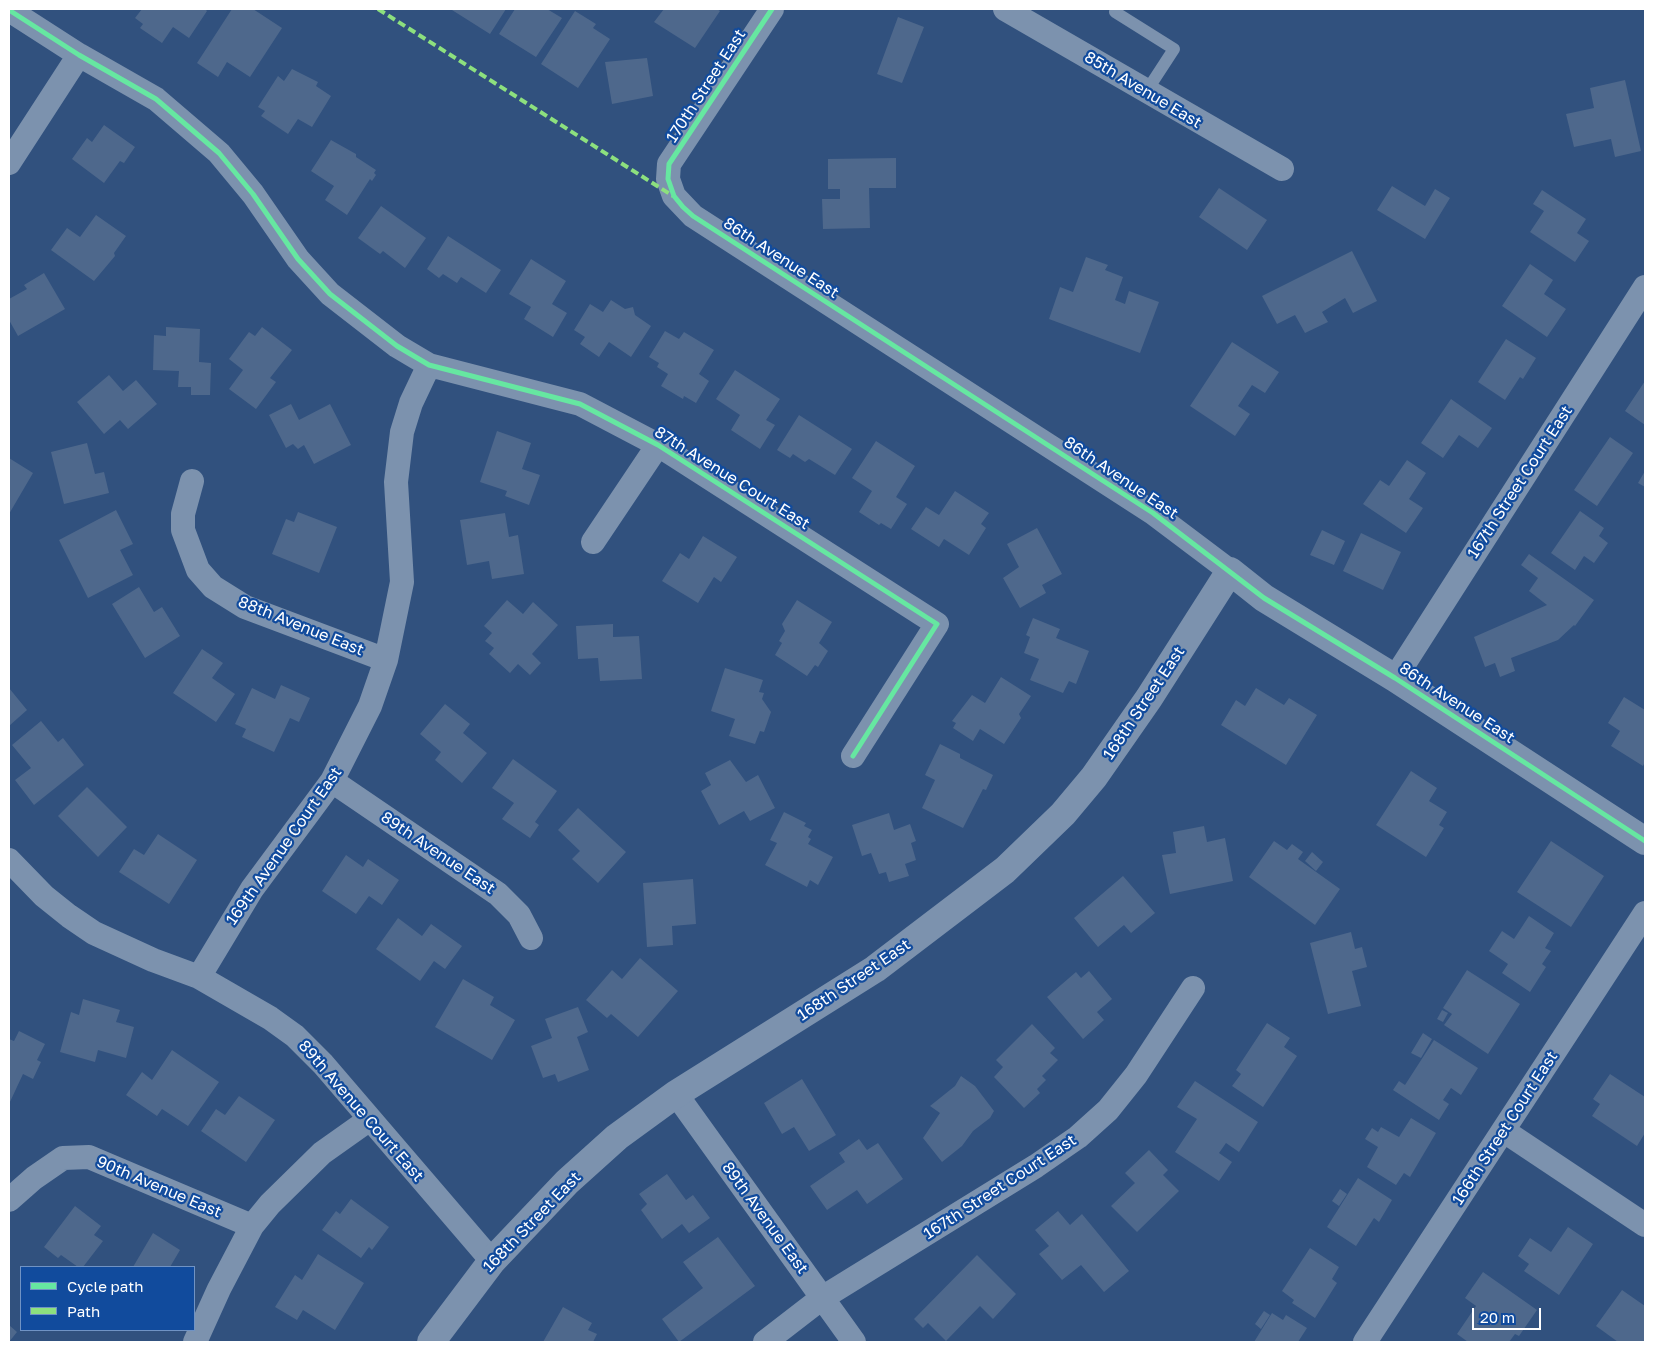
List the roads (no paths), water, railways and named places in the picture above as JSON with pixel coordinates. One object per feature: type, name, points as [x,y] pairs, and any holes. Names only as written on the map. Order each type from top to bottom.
[{"type":"street","name":"170th Street East","points":[[668,179],[669,164],[772,9]]},
{"type":"street","name":"85th Avenue East","points":[[1005,9],[1282,169]]},
{"type":"street","name":"87th Avenue Court East","points":[[9,10],[79,55],[156,99],[218,153],[253,194],[298,259],[330,294],[397,346],[429,364],[580,404],[658,445],[937,624],[853,756]]},
{"type":"street","points":[[9,162],[79,55]]},
{"type":"street","name":"86th Avenue East","points":[[668,179],[674,196],[694,216],[1153,513],[1264,598],[1395,678],[1645,841]]},
{"type":"street","name":"167th Street Court East","points":[[1395,678],[1645,287]]},
{"type":"street","name":"169th Avenue Court East","points":[[199,977],[252,889],[332,782],[370,706],[386,660],[402,582],[396,482],[402,432],[411,403],[429,364]]},
{"type":"street","points":[[593,542],[658,445]]},
{"type":"street","name":"88th Avenue East","points":[[192,481],[183,514],[183,530],[198,570],[213,587],[245,607],[386,660]]},
{"type":"street","name":"168th Street East","points":[[431,1342],[492,1261],[567,1182],[617,1137],[676,1094],[875,969],[1005,870],[1063,814],[1094,778],[1149,698],[1230,571]]},
{"type":"street","name":"89th Avenue East","points":[[332,782],[498,894],[519,915],[531,938]]},
{"type":"street","name":"89th Avenue Court East","points":[[9,860],[44,896],[94,933],[154,960],[199,977],[270,1018],[295,1036],[323,1064],[492,1261]]},
{"type":"street","name":"166th Street Court East","points":[[1365,1342],[1645,913]]},
{"type":"street","name":"167th Street Court East","points":[[765,1342],[822,1298],[1036,1166],[1078,1137],[1108,1110],[1136,1075],[1193,988]]},
{"type":"street","name":"89th Avenue East","points":[[676,1094],[854,1342]]},
{"type":"street","points":[[195,1342],[219,1289],[252,1226],[270,1204],[322,1153],[370,1119]]},
{"type":"street","points":[[1504,1131],[1645,1225]]},
{"type":"street","name":"90th Avenue East","points":[[9,1200],[34,1178],[63,1158],[89,1157],[252,1226]]},
{"type":"lane","points":[[1115,12],[1174,49],[1146,92]]}]
